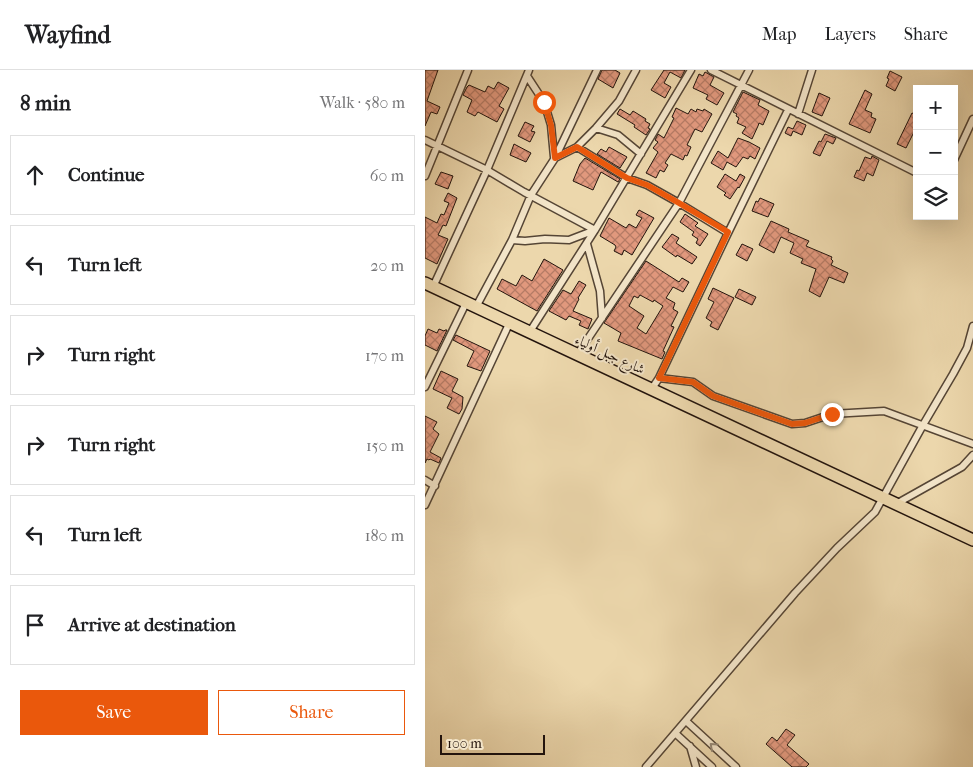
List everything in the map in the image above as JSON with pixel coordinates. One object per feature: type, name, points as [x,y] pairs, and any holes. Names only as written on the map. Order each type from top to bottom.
[{"type":"highway","name":"شارع جبل أولياء","points":[[429,285],[973,540]]},
{"type":"street","points":[[425,176],[468,70]]},
{"type":"street","points":[[425,387],[471,305],[512,240],[531,195],[555,158],[597,70]]},
{"type":"street","points":[[555,158],[577,147],[595,128],[619,101],[636,70]]},
{"type":"street","points":[[529,333],[587,244],[691,70]]},
{"type":"street","points":[[711,70],[913,171]]},
{"type":"street","points":[[577,356],[679,203],[749,70]]},
{"type":"street","points":[[798,114],[812,70]]},
{"type":"street","points":[[528,73],[544,102],[551,125],[555,158]]},
{"type":"street","points":[[429,285],[487,170],[528,73]]},
{"type":"street","points":[[651,390],[659,378],[788,110]]},
{"type":"street","points":[[958,151],[973,119]]},
{"type":"street","points":[[595,128],[618,136],[641,154]]},
{"type":"street","points":[[425,140],[487,170],[595,230]]},
{"type":"street","points":[[577,147],[627,178],[647,185],[728,232]]},
{"type":"street","points":[[512,240],[569,240],[595,230]]},
{"type":"street","points":[[587,244],[601,291],[602,318]]},
{"type":"street","points":[[425,505],[509,324]]},
{"type":"street","points":[[646,767],[807,580],[875,512],[967,348],[973,326]]},
{"type":"street","points":[[659,378],[693,382],[713,396],[792,424],[805,423],[832,414],[884,411],[973,444]]},
{"type":"street","points":[[895,504],[962,467],[973,455]]},
{"type":"street","points":[[425,480],[435,486]]},
{"type":"street","points":[[686,721],[736,767]]},
{"type":"street","points":[[675,733],[713,767]]},
{"type":"street","points":[[689,745],[696,767]]},
{"type":"building","points":[[425,70],[438,70],[427,101],[440,107],[437,114],[431,112],[425,126]]},
{"type":"building","points":[[602,70],[615,70],[620,73],[613,88],[598,79]]},
{"type":"building","points":[[664,70],[685,70],[681,78],[670,72],[664,83],[671,87],[665,98],[651,90]]},
{"type":"building","points":[[890,71],[902,77],[895,91],[886,86]]},
{"type":"building","points":[[705,72],[714,77],[710,85],[724,93],[717,105],[706,99],[708,95],[693,88],[699,74],[703,76]]},
{"type":"building","points":[[498,82],[509,88],[499,106],[504,109],[497,122],[478,112],[475,116],[467,112],[472,100],[463,95],[469,85],[485,92],[488,86],[494,89]]},
{"type":"building","points":[[865,90],[872,94],[865,110],[872,113],[871,117],[876,119],[870,133],[849,124]]},
{"type":"building","points":[[743,92],[760,100],[758,105],[769,111],[763,125],[759,123],[752,139],[742,133],[746,127],[737,123],[739,118],[733,112]]},
{"type":"building","points":[[819,93],[830,98],[822,116],[812,112]]},
{"type":"building","points":[[676,108],[688,114],[691,109],[696,112],[697,109],[703,111],[704,109],[712,114],[702,132],[695,129],[687,145],[691,147],[687,156],[685,155],[683,160],[671,154],[665,163],[668,165],[664,172],[660,170],[656,178],[646,173],[658,152],[653,148],[658,142],[655,140],[658,134],[664,138],[674,118],[672,117]]},
{"type":"building","points":[[620,109],[630,115],[633,111],[646,119],[645,121],[650,124],[648,128],[650,129],[646,135],[634,127],[635,125],[617,114]]},
{"type":"building","points":[[913,113],[913,134],[906,148],[897,144]]},
{"type":"building","points":[[797,121],[806,125],[802,135],[793,131],[791,136],[785,133],[788,127],[793,129]]},
{"type":"building","points":[[525,122],[534,126],[531,131],[535,132],[530,142],[518,136]]},
{"type":"building","points":[[825,134],[836,138],[833,144],[827,141],[820,156],[813,153]]},
{"type":"building","points":[[738,138],[760,148],[755,159],[750,156],[748,159],[743,157],[736,167],[727,162],[723,170],[711,163],[718,151],[728,158]]},
{"type":"building","points":[[514,144],[531,153],[526,162],[510,155]]},
{"type":"building","points":[[609,147],[627,157],[620,168],[597,154],[601,149],[606,152]]},
{"type":"building","points":[[872,156],[879,160],[873,176],[867,173],[864,181],[854,177],[865,157],[871,159]]},
{"type":"building","points":[[585,158],[620,179],[618,182],[601,172],[593,190],[573,181],[580,164]]},
{"type":"building","points":[[441,172],[453,176],[448,189],[435,184]]},
{"type":"building","points":[[725,174],[736,181],[740,174],[745,177],[730,199],[724,195],[726,193],[717,187]]},
{"type":"building","points":[[448,193],[457,198],[446,226],[443,225],[438,235],[448,239],[437,264],[425,258],[425,217],[437,223],[441,214],[444,215],[449,203],[444,201]]},
{"type":"building","points":[[760,198],[774,204],[768,217],[752,211],[756,201],[758,202]]},
{"type":"building","points":[[639,210],[654,218],[632,255],[624,250],[622,255],[614,251],[615,245],[600,236],[609,218],[626,228],[629,224],[636,228],[642,218],[636,215]]},
{"type":"building","points":[[685,214],[698,223],[695,226],[708,234],[700,246],[696,243],[698,239],[692,235],[694,232],[680,222]]},
{"type":"building","points":[[771,221],[789,229],[788,232],[809,241],[806,246],[832,257],[831,265],[848,273],[844,283],[829,277],[820,297],[809,291],[816,269],[801,263],[803,259],[790,253],[794,243],[781,237],[774,253],[759,245]]},
{"type":"building","points":[[672,234],[679,238],[676,243],[697,257],[692,264],[677,255],[676,257],[662,247]]},
{"type":"building","points":[[742,244],[753,249],[747,261],[736,255]]},
{"type":"building","points":[[544,259],[563,270],[537,311],[497,289],[502,279],[516,286],[522,275],[532,281]]},
{"type":"building","points":[[646,261],[679,282],[682,278],[689,282],[683,292],[673,287],[666,298],[675,303],[673,309],[678,312],[671,326],[674,327],[663,351],[665,352],[662,359],[618,341],[621,333],[604,323]],"holes":[[[640,295],[653,302],[654,300],[663,306],[646,334],[637,328],[644,316],[629,306],[634,296],[638,298]]]},
{"type":"building","points":[[579,281],[586,285],[573,311],[592,319],[588,329],[579,325],[581,321],[569,316],[566,320],[549,311],[563,290],[571,294]]},
{"type":"building","points":[[713,288],[734,298],[718,330],[710,326],[712,322],[706,318],[714,302],[708,299]]},
{"type":"building","points":[[739,289],[756,297],[752,305],[735,297]]},
{"type":"building","points":[[428,329],[437,333],[439,329],[447,330],[437,351],[425,345],[425,336]]},
{"type":"building","points":[[456,335],[490,351],[481,371],[467,366],[474,351],[453,340]]},
{"type":"building","points":[[441,371],[458,379],[452,391],[463,397],[462,409],[459,414],[447,408],[452,398],[433,389]]},
{"type":"building","points":[[425,416],[437,422],[433,429],[439,434],[430,452],[441,458],[439,463],[427,459],[425,463]]},
{"type":"building","points":[[786,729],[795,735],[787,745],[809,764],[806,767],[792,767],[766,744],[772,737],[777,741]]},
{"type":"route","points":[[544,102],[551,125],[555,158],[577,147],[627,178],[647,185],[728,232],[659,378],[693,382],[713,396],[792,424],[805,423],[832,414]]}]
